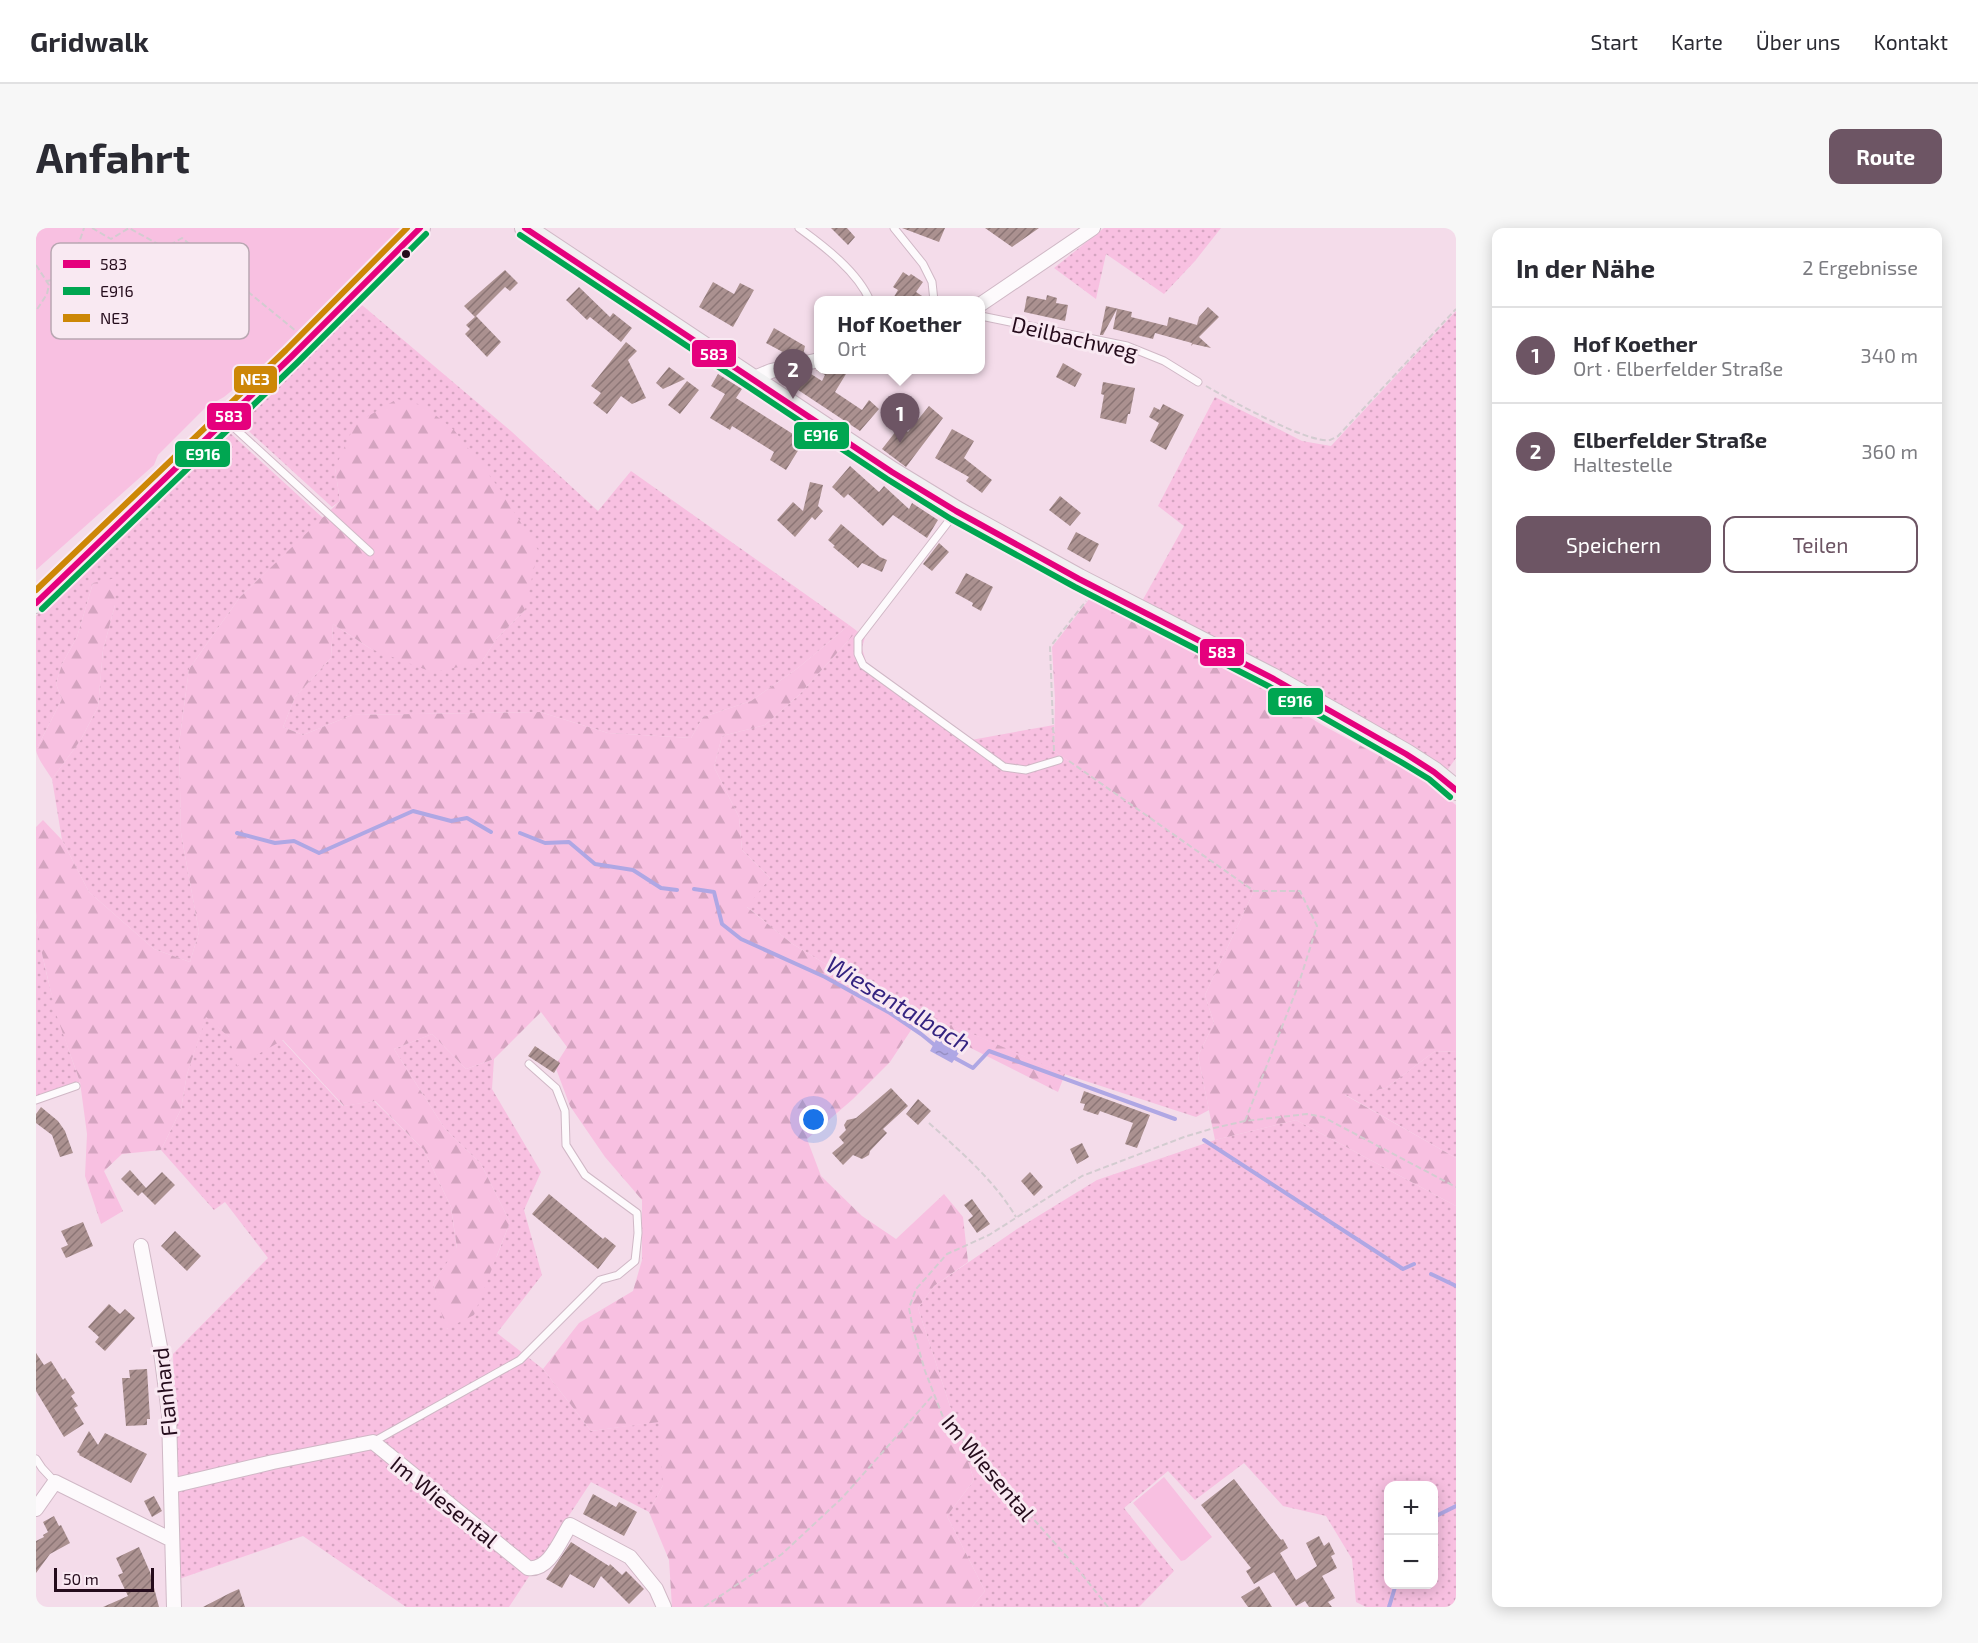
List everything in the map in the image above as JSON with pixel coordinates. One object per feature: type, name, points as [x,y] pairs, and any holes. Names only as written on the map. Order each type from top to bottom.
[{"type":"main road","points":[[36,603],[420,228]]},
{"type":"main road","points":[[525,228],[892,472],[956,511],[1079,579],[1301,694],[1406,754],[1456,790]]},
{"type":"street","name":"Deilbachweg","points":[[985,301],[1093,228]]},
{"type":"street","points":[[752,379],[771,371],[814,361]]},
{"type":"street","name":"Flanhard","points":[[141,1246],[161,1352],[169,1414],[174,1607]]},
{"type":"street","name":"Im Wiesental","points":[[171,1486],[373,1442],[528,1568],[536,1569],[547,1562],[570,1525],[630,1557],[656,1589],[663,1607]]},
{"type":"street","points":[[36,1509],[55,1482],[172,1540]]},
{"type":"lane","points":[[799,228],[824,246],[865,288],[868,296]]},
{"type":"lane","points":[[894,228],[923,264],[932,282],[934,296]]},
{"type":"lane","name":"Deilbachweg","points":[[985,317],[1127,346],[1164,361],[1198,382]]},
{"type":"lane","points":[[226,419],[370,552]]},
{"type":"lane","points":[[956,511],[858,639],[858,654],[863,665],[1004,767],[1026,770],[1061,759]]},
{"type":"lane","points":[[373,1442],[520,1360],[600,1280],[618,1275],[635,1261],[638,1233],[637,1213],[585,1174],[566,1145],[565,1111],[556,1088],[529,1064]]},
{"type":"lane","points":[[36,1100],[76,1086]]},
{"type":"lane","points":[[36,1459],[55,1482]]},
{"type":"path","points":[[79,243],[84,228]]},
{"type":"path","points":[[92,228],[111,239],[129,228],[156,243]]},
{"type":"path","points":[[174,243],[182,238],[188,243]]},
{"type":"path","points":[[36,265],[49,285],[47,294],[36,311]]},
{"type":"path","points":[[47,281],[51,280]]},
{"type":"path","points":[[249,293],[307,340]]},
{"type":"path","points":[[1198,382],[1270,421],[1318,439],[1331,440],[1338,436],[1456,309]]},
{"type":"path","points":[[1054,751],[1050,647],[1089,598]]},
{"type":"path","points":[[1061,759],[1254,891],[1300,891],[1317,926],[1298,986],[1245,1121]]},
{"type":"path","name":"Im Wiesental","points":[[1108,1607],[1076,1567],[943,1417],[924,1371],[913,1329],[909,1308],[916,1289],[947,1254],[989,1235],[1082,1176],[1184,1137],[1245,1121],[1307,1114],[1323,1117],[1456,1187]]},
{"type":"path","points":[[929,1123],[966,1156],[1005,1198],[1016,1217]]},
{"type":"path","points":[[704,1607],[782,1554],[842,1498],[934,1394]]},
{"type":"green space","points":[[36,228],[405,228],[283,349],[224,397],[206,407],[158,455],[154,465],[36,570]]},
{"type":"green space","points":[[1104,228],[1221,228],[1195,261],[1164,294],[1106,254],[1096,299],[1054,268]]},
{"type":"green space","points":[[362,305],[512,432],[598,511],[631,471],[849,625],[798,668],[751,701],[703,717],[691,738],[608,733],[540,712],[352,715],[303,735],[283,727],[295,697],[331,658],[333,624],[371,649],[481,663],[497,638],[525,610],[335,468],[340,501],[332,507],[241,424]]},
{"type":"green space","points":[[1456,311],[1456,758],[1446,772],[1141,603],[1184,526],[1158,506],[1215,397],[1302,441],[1331,446]]},
{"type":"green space","points":[[397,399],[424,406],[454,430],[499,488],[538,550],[525,610],[497,638],[481,663],[432,672],[371,649],[333,624],[331,658],[295,697],[283,727],[303,735],[352,715],[540,712],[608,733],[691,738],[703,717],[751,701],[798,668],[849,625],[857,631],[799,695],[765,725],[722,736],[714,767],[739,817],[742,850],[770,878],[747,907],[791,943],[860,985],[1065,1074],[1058,1092],[917,1021],[890,1062],[853,1099],[807,1139],[821,1176],[862,1216],[896,1239],[944,1194],[963,1217],[968,1262],[934,1286],[918,1308],[974,1480],[947,1516],[985,1591],[972,1607],[672,1607],[669,1560],[649,1512],[663,1485],[659,1422],[591,1431],[543,1369],[579,1323],[633,1291],[642,1260],[642,1200],[605,1157],[570,1106],[555,1066],[567,1047],[541,1012],[494,1059],[466,1069],[432,1034],[394,1049],[445,1129],[481,1164],[510,1222],[474,1315],[446,1329],[433,1283],[457,1248],[451,1207],[424,1150],[375,1101],[344,1106],[283,1040],[237,1066],[229,1037],[206,1017],[187,1074],[181,1109],[161,1150],[122,1154],[104,1171],[123,1211],[101,1224],[85,1176],[87,1134],[80,1082],[56,1014],[40,945],[36,912],[36,827],[43,820],[62,840],[89,892],[154,949],[190,962],[199,932],[181,833],[179,744],[189,669],[240,597],[340,501],[335,468],[355,424]]},
{"type":"green space","points":[[230,433],[323,518],[240,597],[189,669],[179,744],[181,833],[199,932],[190,962],[154,949],[89,892],[62,840],[52,779],[80,741],[98,707],[103,650],[115,605],[93,583],[77,637],[62,664],[56,684],[62,699],[36,750],[36,616]]},
{"type":"green space","points":[[116,578],[115,605],[103,650],[98,707],[80,741],[52,779],[40,761],[36,750],[62,699],[56,684],[62,664],[77,637],[93,583]]},
{"type":"green space","points":[[1090,598],[1218,662],[1324,726],[1426,781],[1456,805],[1456,1052],[1435,1051],[1386,1088],[1345,1095],[1456,1158],[1456,1206],[1296,1120],[1215,1140],[1198,1056],[1214,1023],[1205,995],[1254,891],[1054,751],[1055,699],[1052,647]]},
{"type":"green space","points":[[857,631],[865,637],[862,648],[866,662],[971,740],[1054,725],[1054,751],[1254,891],[1205,995],[1214,1023],[1198,1056],[1209,1110],[1196,1117],[1064,1074],[860,985],[791,943],[746,906],[770,878],[742,850],[739,817],[714,767],[722,736],[765,725],[799,695]]},
{"type":"green space","points":[[36,912],[53,998],[80,1082],[36,1098]]},
{"type":"green space","points":[[206,1016],[229,1037],[282,1040],[343,1106],[374,1101],[424,1150],[451,1207],[457,1249],[433,1283],[447,1329],[497,1256],[510,1222],[481,1164],[445,1129],[394,1049],[432,1034],[466,1069],[494,1059],[492,1089],[541,1172],[524,1210],[542,1275],[497,1333],[543,1369],[591,1431],[663,1421],[663,1485],[649,1512],[591,1482],[509,1607],[406,1607],[303,1536],[179,1579],[173,1354],[268,1258],[225,1202],[214,1210],[161,1150],[181,1109],[187,1074]]},
{"type":"green space","points":[[1435,1051],[1456,1052],[1456,1158],[1344,1094],[1386,1088]]},
{"type":"green space","points":[[1296,1120],[1456,1206],[1456,1607],[1366,1607],[1356,1602],[1352,1559],[1326,1516],[1283,1506],[1244,1463],[1195,1500],[1168,1471],[1124,1508],[1174,1571],[1139,1607],[972,1607],[985,1591],[947,1516],[974,1480],[918,1308],[934,1286],[1017,1229],[1097,1180],[1215,1140]]},
{"type":"green space","points":[[1164,1477],[1212,1537],[1181,1561],[1133,1503]]},
{"type":"water","points":[[938,1036],[961,1050],[952,1063],[930,1051]]},
{"type":"building","points":[[831,228],[847,228],[855,237],[848,245]]},
{"type":"building","points":[[902,228],[945,228],[939,242]]},
{"type":"building","points":[[985,228],[1039,228],[1012,247]]},
{"type":"building","points":[[505,270],[518,283],[510,291],[505,287],[475,317],[464,306]]},
{"type":"building","points":[[903,272],[923,282],[916,292],[922,296],[894,296],[898,290],[893,287]]},
{"type":"building","points":[[713,282],[734,294],[740,283],[754,290],[733,327],[699,307]]},
{"type":"building","points":[[579,287],[610,317],[613,313],[632,328],[621,342],[590,317],[587,320],[566,300]]},
{"type":"building","points":[[1047,295],[1057,298],[1056,303],[1068,305],[1065,321],[1024,312],[1027,296],[1046,300]]},
{"type":"building","points":[[1106,306],[1132,312],[1131,317],[1167,326],[1169,317],[1197,325],[1199,317],[1208,307],[1219,317],[1199,337],[1211,348],[1193,344],[1191,346],[1192,343],[1155,333],[1153,339],[1113,329],[1117,309],[1103,335],[1100,335]]},
{"type":"building","points":[[476,316],[501,342],[487,357],[465,334],[470,329],[466,325]]},
{"type":"building","points":[[774,328],[805,346],[803,355],[792,357],[766,343]]},
{"type":"building","points":[[626,342],[637,351],[628,360],[646,398],[632,404],[621,396],[607,414],[593,403],[601,393],[591,386]]},
{"type":"building","points":[[1063,363],[1082,374],[1075,387],[1056,377]]},
{"type":"building","points":[[669,367],[685,379],[663,389],[656,383]]},
{"type":"building","points":[[718,374],[742,389],[736,398],[804,441],[786,470],[770,460],[774,452],[732,426],[730,430],[710,418],[725,394],[711,386]]},
{"type":"building","points":[[811,374],[822,381],[825,375],[823,374],[846,374],[835,392],[862,410],[869,400],[879,409],[860,431],[780,378]]},
{"type":"building","points":[[687,381],[699,390],[680,414],[668,405]]},
{"type":"building","points":[[1103,382],[1135,388],[1126,424],[1100,418],[1104,395],[1101,394]]},
{"type":"building","points":[[1163,404],[1184,415],[1166,450],[1150,441],[1159,423],[1149,417],[1154,407],[1160,410]]},
{"type":"building","points":[[929,406],[943,418],[906,467],[882,449],[900,426],[908,432]]},
{"type":"building","points":[[952,429],[974,441],[964,458],[992,480],[982,493],[966,481],[969,477],[935,458]]},
{"type":"building","points":[[850,466],[879,492],[884,486],[909,509],[912,503],[938,520],[927,538],[893,515],[883,526],[848,494],[844,498],[832,487]]},
{"type":"building","points":[[810,482],[823,485],[818,506],[823,511],[815,520],[812,517],[795,537],[777,520],[793,502],[803,511]]},
{"type":"building","points":[[1060,496],[1081,513],[1070,526],[1049,510]]},
{"type":"building","points":[[841,524],[880,557],[887,560],[882,572],[862,563],[858,568],[833,547],[835,546],[828,540]]},
{"type":"building","points":[[1076,532],[1099,544],[1090,562],[1067,549]]},
{"type":"building","points":[[939,543],[949,552],[932,571],[923,564]]},
{"type":"building","points":[[966,573],[993,587],[981,611],[972,606],[973,603],[955,593]]},
{"type":"building","points":[[535,1046],[560,1063],[554,1073],[528,1056]]},
{"type":"building","points":[[891,1088],[908,1106],[883,1129],[887,1133],[869,1155],[862,1159],[853,1155],[843,1165],[832,1153],[844,1143],[839,1137],[846,1130],[844,1125],[847,1120],[856,1118]]},
{"type":"building","points":[[1084,1091],[1150,1115],[1137,1148],[1125,1144],[1133,1123],[1100,1111],[1098,1115],[1083,1110],[1085,1104],[1080,1103]]},
{"type":"building","points":[[918,1099],[931,1111],[918,1125],[906,1114]]},
{"type":"building","points":[[41,1107],[58,1121],[65,1131],[73,1153],[60,1157],[52,1135],[36,1123],[36,1114]]},
{"type":"building","points":[[1082,1143],[1089,1157],[1077,1164],[1070,1149]]},
{"type":"building","points":[[130,1170],[146,1188],[162,1172],[175,1185],[155,1205],[142,1192],[138,1196],[121,1179]]},
{"type":"building","points":[[1030,1172],[1043,1187],[1034,1196],[1021,1181]]},
{"type":"building","points":[[549,1194],[603,1239],[605,1237],[616,1246],[598,1269],[532,1214]]},
{"type":"building","points":[[972,1199],[990,1224],[977,1233],[968,1220],[973,1216],[964,1205]]},
{"type":"building","points":[[83,1222],[93,1246],[66,1258],[61,1248],[68,1245],[61,1231]]},
{"type":"building","points":[[175,1231],[201,1256],[187,1271],[161,1246]]},
{"type":"building","points":[[109,1304],[120,1314],[125,1309],[135,1318],[105,1351],[95,1342],[99,1337],[88,1327]]},
{"type":"building","points":[[36,1353],[44,1365],[51,1361],[75,1393],[71,1396],[78,1406],[74,1408],[84,1424],[64,1437],[36,1391]]},
{"type":"building","points":[[147,1369],[150,1419],[147,1419],[147,1425],[126,1426],[122,1378],[130,1378],[129,1370]]},
{"type":"building","points":[[89,1431],[98,1445],[105,1433],[147,1454],[131,1483],[79,1455],[77,1452]]},
{"type":"building","points":[[1234,1479],[1281,1540],[1283,1539],[1288,1548],[1280,1553],[1296,1580],[1317,1566],[1306,1543],[1319,1536],[1324,1546],[1329,1542],[1335,1554],[1331,1556],[1337,1568],[1322,1576],[1335,1598],[1328,1602],[1332,1607],[1309,1607],[1305,1601],[1296,1606],[1274,1572],[1254,1584],[1246,1571],[1251,1568],[1201,1505]]},
{"type":"building","points":[[593,1494],[616,1507],[619,1502],[637,1512],[624,1536],[583,1514]]},
{"type":"building","points":[[154,1496],[162,1511],[152,1517],[144,1501]]},
{"type":"building","points":[[54,1516],[70,1543],[50,1554],[36,1573],[36,1541],[48,1532],[43,1522]]},
{"type":"building","points":[[571,1542],[609,1566],[610,1564],[622,1575],[626,1571],[644,1589],[629,1604],[601,1576],[594,1588],[570,1574],[562,1588],[546,1579]]},
{"type":"building","points":[[139,1547],[150,1572],[159,1607],[103,1607],[128,1596],[118,1575],[123,1573],[116,1558]]},
{"type":"building","points":[[1259,1586],[1272,1607],[1248,1607],[1241,1597]]},
{"type":"building","points":[[239,1589],[245,1607],[203,1607],[230,1593]]},
{"type":"waterway","name":"Wiesentalbach","points":[[237,833],[275,843],[294,841],[319,853],[413,811],[451,821],[467,818],[491,832]]},
{"type":"waterway","name":"Wiesentalbach","points":[[520,833],[545,843],[569,842],[595,864],[633,870],[661,888],[677,890]]},
{"type":"waterway","name":"Wiesentalbach","points":[[694,889],[714,892],[722,924],[741,939],[825,977],[890,1013],[937,1047]]},
{"type":"waterway","name":"Wiesentalbach","points":[[951,1056],[973,1068],[989,1051],[1175,1119]]},
{"type":"waterway","name":"Wiesentalbach","points":[[1204,1140],[1403,1269],[1414,1264]]},
{"type":"waterway","name":"Wiesentalbach","points":[[1431,1274],[1456,1286]]},
{"type":"waterway","points":[[1438,1515],[1456,1506]]},
{"type":"waterway","points":[[1389,1607],[1394,1589]]},
{"type":"transit line","name":"NE3","points":[[36,590],[286,350],[407,228]]},
{"type":"transit line","name":"583","points":[[36,603],[292,356],[420,228]]},
{"type":"transit line","name":"583","points":[[525,228],[892,472],[956,511],[1079,579],[1274,679],[1406,754],[1456,790]]},
{"type":"transit line","name":"E916","points":[[42,609],[298,362],[426,234]]},
{"type":"transit line","name":"E916","points":[[520,235],[887,479],[951,519],[1075,587],[1270,687],[1429,779],[1450,797]]},
{"type":"place","name":"Elberfelder Straße","points":[[793,399]]},
{"type":"place","name":"Hof Koether","points":[[900,443]]}]
